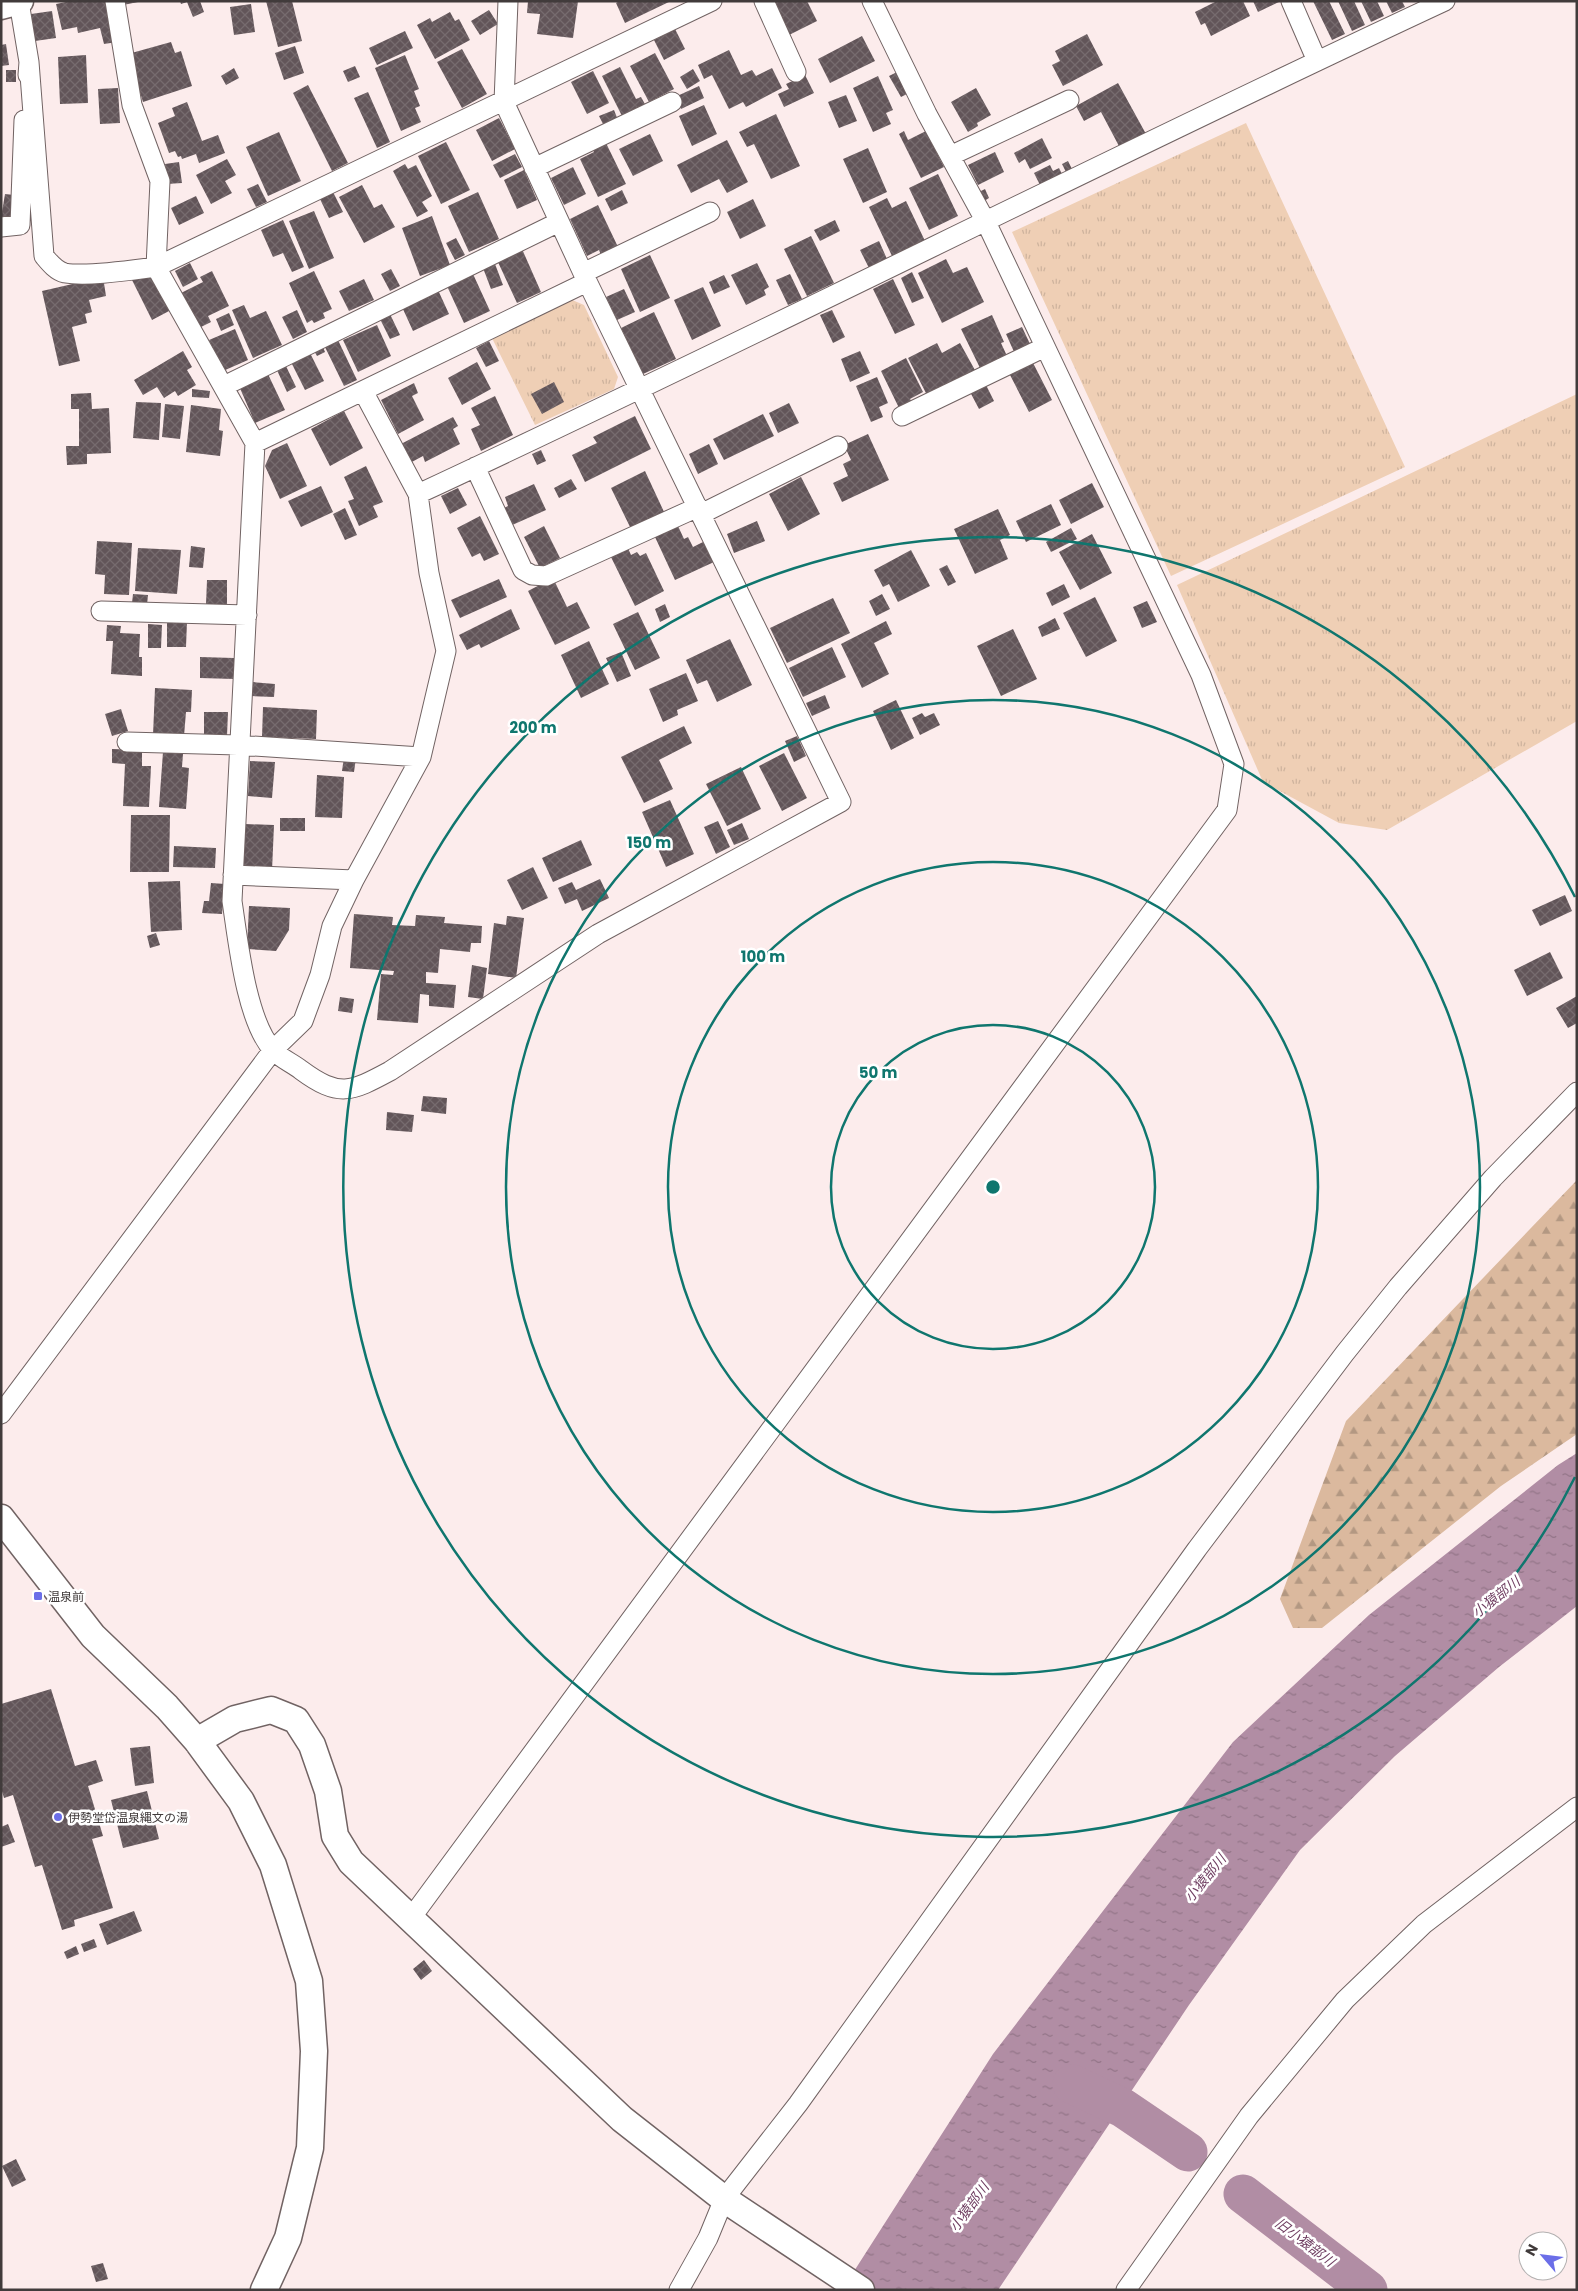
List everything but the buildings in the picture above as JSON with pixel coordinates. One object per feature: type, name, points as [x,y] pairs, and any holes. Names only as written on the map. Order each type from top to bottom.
[{"type":"street","points":[[116,1],[132,104],[160,181],[156,267],[255,443],[247,615],[238,745],[232,901],[238,940],[257,1025],[274,1050],[321,1085],[337,1088],[359,1088],[390,1070],[598,934],[841,802],[585,278],[504,102],[508,1]]},
{"type":"street","points":[[1,6],[19,2],[29,62],[44,256],[51,265],[64,273],[113,272],[156,267],[712,1]]},
{"type":"street","points":[[764,1],[796,72]]},
{"type":"street","points":[[411,1918],[1227,810],[1234,764],[1201,675],[986,222],[950,156],[872,1]]},
{"type":"street","points":[[1291,1],[1317,60]]},
{"type":"street","points":[[418,494],[986,222],[1317,60],[1445,1]]},
{"type":"street","points":[[1,227],[20,225],[22,151],[29,62]]},
{"type":"street","points":[[950,156],[1069,100]]},
{"type":"street","points":[[534,168],[672,102]]},
{"type":"street","points":[[255,443],[585,278],[710,212]]},
{"type":"street","points":[[224,386],[559,222]]},
{"type":"street","points":[[902,416],[1045,347]]},
{"type":"street","points":[[1,1414],[274,1050],[303,1022],[320,975],[332,926],[354,880],[421,757],[446,651],[429,573],[418,494],[362,391]]},
{"type":"street","points":[[475,467],[523,570],[532,575],[546,576],[699,511],[838,446]]},
{"type":"street","points":[[101,611],[247,615]]},
{"type":"street","points":[[127,742],[238,745],[421,757]]},
{"type":"street","points":[[233,875],[354,880]]},
{"type":"street","points":[[679,2290],[708,2238],[798,2104],[1192,1557],[1345,1353],[1398,1287],[1492,1178],[1577,1092]]},
{"type":"street","points":[[1,1518],[93,1636],[167,1707],[197,1741],[242,1801],[273,1866],[310,1981],[314,2051],[310,2148],[288,2238],[264,2290]]},
{"type":"street","points":[[197,1741],[235,1719],[271,1710],[296,1720],[312,1745],[328,1791],[336,1836],[351,1862],[622,2119],[732,2204],[861,2290]]},
{"type":"street","points":[[1126,2290],[1249,2116],[1345,2000],[1424,1924],[1577,1807]]},
{"type":"street","points":[[672,2290],[690,2270]]},
{"type":"green space","points":[[1246,123],[1405,467],[1171,576],[1012,232]]},
{"type":"green space","points":[[570,299],[584,305],[618,377],[614,389],[535,425],[492,338]]},
{"type":"green space","points":[[1577,394],[1577,721],[1387,830],[1339,823],[1263,782],[1177,585]]},
{"type":"green space","points":[[1577,1180],[1577,1434],[1501,1486],[1322,1628],[1293,1628],[1280,1599],[1346,1421]]},
{"type":"water","name":"小猿部川","points":[[1577,1453],[1577,1606],[1499,1667],[1395,1756],[1300,1850],[1189,2005],[998,2290],[842,2290],[993,2054],[1233,1742],[1369,1615],[1558,1465]]},
{"type":"waterway","name":"旧小猿部川","points":[[1072,2084],[1123,2108],[1188,2152]]},
{"type":"waterway","name":"旧小猿部川","points":[[1243,2194],[1368,2290]]},
{"type":"place","name":"温泉前","points":[[38,1596]]},
{"type":"place","name":"伊勢堂岱温泉縄文の湯","points":[[58,1817]]}]
